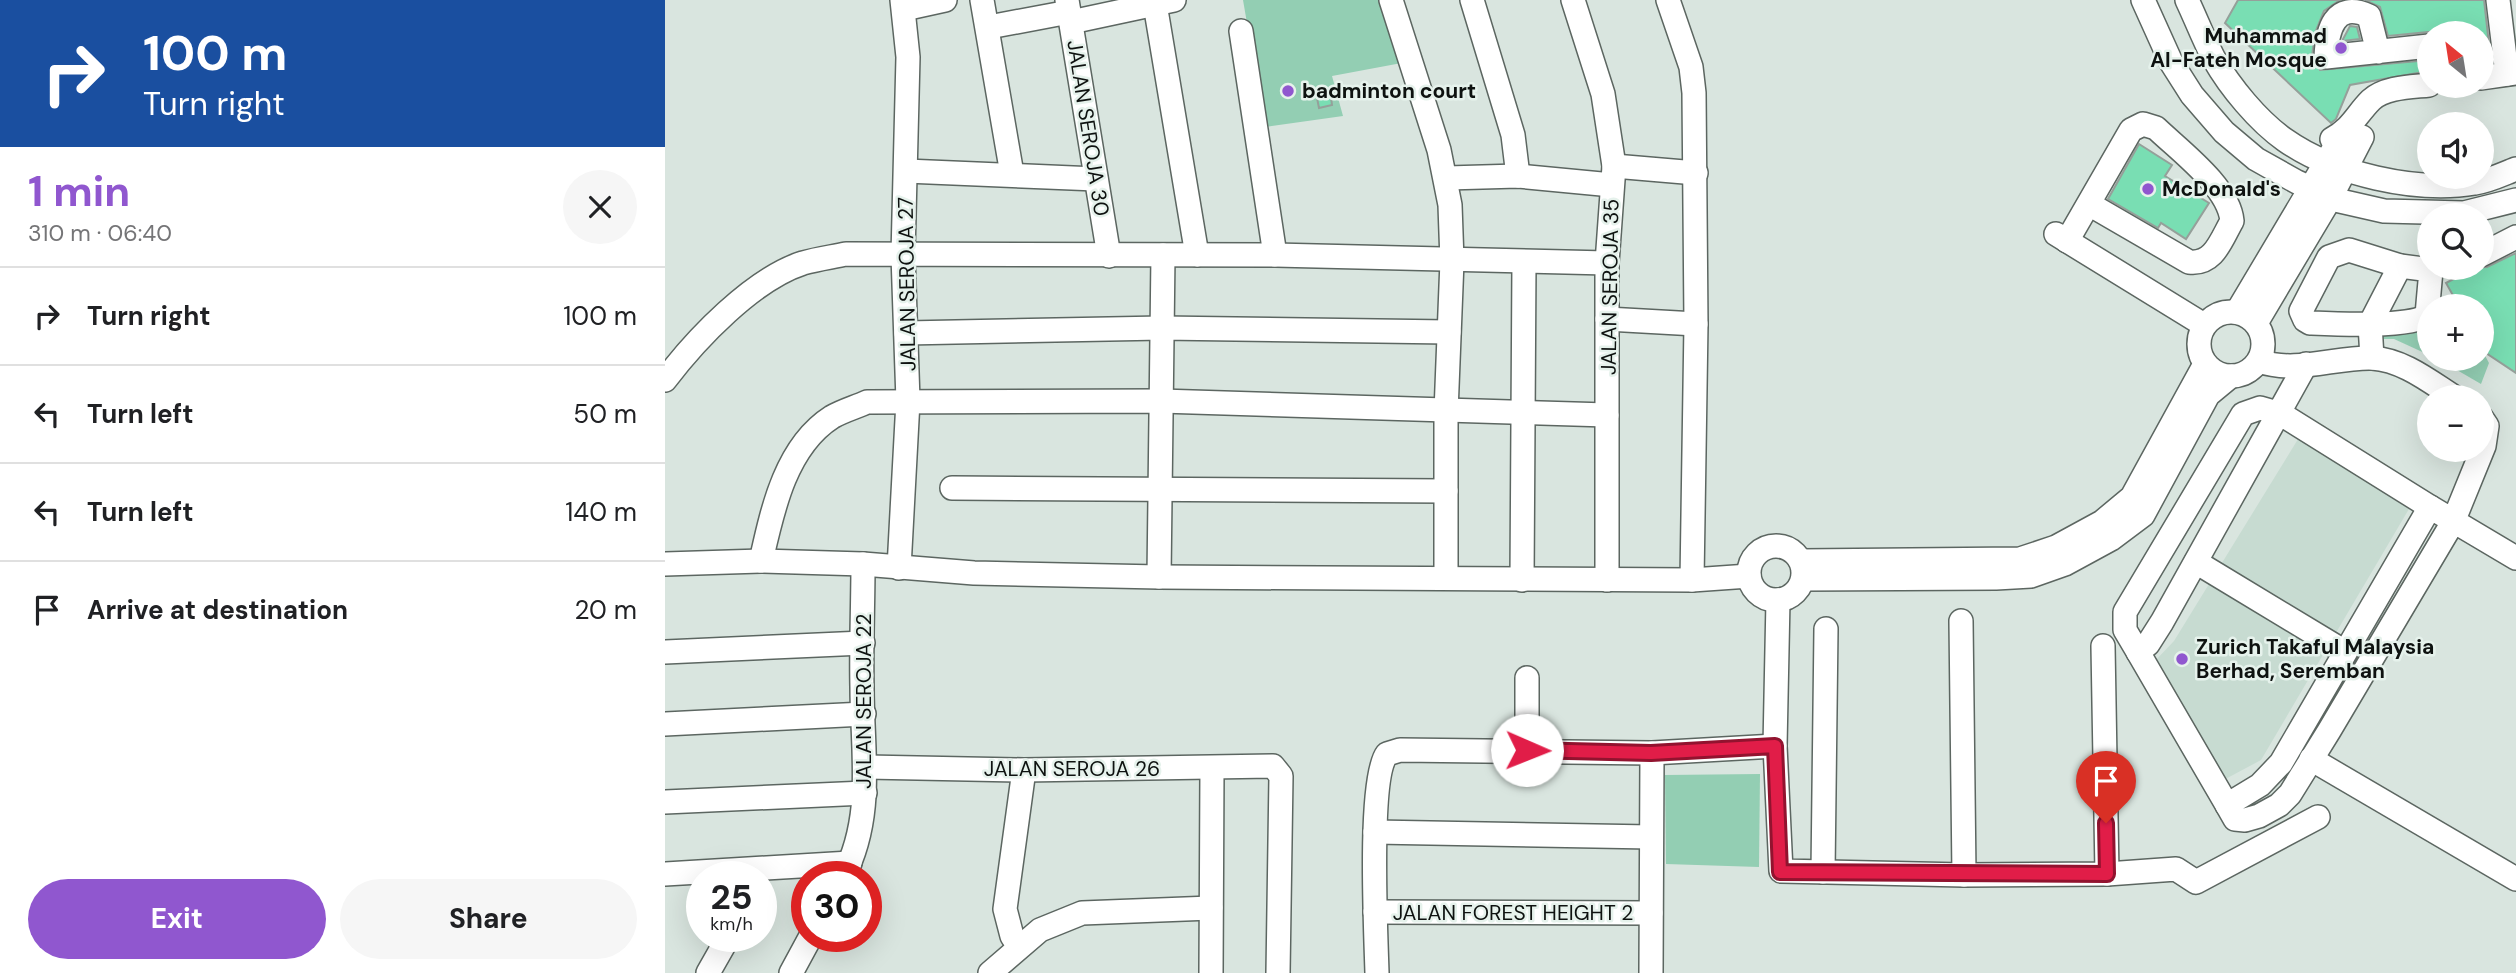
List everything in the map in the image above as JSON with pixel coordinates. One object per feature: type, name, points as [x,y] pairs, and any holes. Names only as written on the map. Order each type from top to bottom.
[{"type":"street","points":[[903,4],[945,0]]},
{"type":"street","points":[[982,0],[989,27],[1013,174]]},
{"type":"street","points":[[1391,0],[1447,178],[1452,261],[1446,412],[1445,577]]},
{"type":"street","points":[[1472,0],[1513,135],[1518,176]]},
{"type":"street","name":"JALAN SEROJA 35","points":[[1573,0],[1603,94],[1613,175],[1607,263],[1607,580]]},
{"type":"street","points":[[1668,0],[1691,67],[1696,173],[1692,580]]},
{"type":"street","points":[[2143,0],[2171,62],[2192,95],[2224,132],[2256,159],[2321,193],[2384,211],[2464,213],[2516,200]]},
{"type":"street","points":[[2187,0],[2215,60],[2243,98],[2284,139],[2336,167],[2414,184],[2475,183],[2516,169]]},
{"type":"street","points":[[2498,0],[2500,39],[2511,74]]},
{"type":"street","points":[[989,27],[1069,11],[1165,2],[1197,255]]},
{"type":"street","name":"JALAN SEROJA 27","points":[[899,568],[908,401],[903,255],[908,57],[903,4]]},
{"type":"street","name":"JALAN SEROJA 30","points":[[1069,11],[1109,256]]},
{"type":"street","points":[[1241,31],[1275,255]]},
{"type":"street","points":[[2378,52],[2417,47]]},
{"type":"street","points":[[2246,317],[2336,167],[2371,100],[2385,92],[2417,87]]},
{"type":"street","points":[[2089,204],[2189,262],[2205,262],[2211,258],[2232,221],[2228,203],[2217,188],[2150,125],[2131,130],[2096,186],[2089,204],[2061,237],[2204,325]]},
{"type":"street","points":[[2284,139],[2317,143],[2356,128]]},
{"type":"street","points":[[2356,128],[2368,157],[2391,180]]},
{"type":"street","points":[[907,171],[1096,179]]},
{"type":"street","points":[[1447,178],[1696,173]]},
{"type":"street","points":[[2494,249],[2516,237]]},
{"type":"street","points":[[2417,267],[2400,266],[2349,250],[2333,253],[2301,311],[2305,320],[2310,323],[2370,324],[2423,319],[2427,315],[2437,280]]},
{"type":"street","points":[[665,380],[694,342],[749,294],[801,263],[846,254],[1275,255],[1607,263]]},
{"type":"street","points":[[1159,577],[1163,255]]},
{"type":"street","points":[[1522,580],[1524,262]]},
{"type":"street","points":[[2372,358],[2370,324],[2400,266]]},
{"type":"street","points":[[2219,314],[2246,317],[2264,341],[2259,361],[2242,375],[2221,375],[2205,364],[2199,344],[2204,325],[2219,314]]},
{"type":"street","points":[[1607,319],[1696,324]]},
{"type":"street","points":[[906,333],[1162,328],[1449,332]]},
{"type":"street","points":[[2259,361],[2279,366],[2372,358],[2410,369],[2435,385]]},
{"type":"street","points":[[1802,570],[2020,559],[2056,547],[2102,522],[2131,497],[2205,364]]},
{"type":"street","points":[[2138,652],[2148,644],[2196,562],[2306,365]]},
{"type":"street","points":[[1802,570],[1996,578],[2031,576],[2065,564],[2111,539],[2143,515],[2208,396],[2231,376]]},
{"type":"street","points":[[761,561],[775,495],[800,450],[831,418],[867,402],[1161,401],[1607,415]]},
{"type":"street","points":[[2477,462],[2453,522],[2311,760],[2290,794],[2259,816],[2245,820],[2231,812],[2125,630],[2125,612],[2243,414],[2260,408],[2281,414],[2453,522],[2516,558]]},
{"type":"street","points":[[952,488],[1446,491]]},
{"type":"street","points":[[2231,812],[2277,769],[2430,507]]},
{"type":"street","points":[[1773,545],[1790,548],[1802,570],[1794,594],[1778,600],[1770,600],[1755,591],[1749,576],[1752,559],[1773,545]]},
{"type":"street","points":[[665,564],[761,561],[863,564],[974,573],[1159,577],[1692,580],[1749,576]]},
{"type":"street","points":[[2196,562],[2345,652]]},
{"type":"street","name":"JALAN SEROJA 22","points":[[849,861],[862,825],[867,767],[863,564]]},
{"type":"street","points":[[1778,600],[1775,746],[1780,872],[2107,874],[2176,869],[2196,882],[2318,817]]},
{"type":"street","points":[[1961,621],[1964,875]]},
{"type":"street","points":[[1823,872],[1826,629]]},
{"type":"street","points":[[665,652],[863,643]]},
{"type":"street","points":[[2103,646],[2107,874]]},
{"type":"street","points":[[1527,678],[1527,750]]},
{"type":"street","points":[[665,724],[864,714]]},
{"type":"street","points":[[1377,973],[1375,832],[1380,765],[1387,754],[1400,750],[1651,753],[1775,746]]},
{"type":"street","points":[[1651,753],[1651,973]]},
{"type":"street","points":[[2311,760],[2516,879]]},
{"type":"street","name":"JALAN SEROJA 26","points":[[867,767],[1024,770],[1269,765],[1276,768],[1281,776],[1278,973]]},
{"type":"street","points":[[1211,973],[1212,768]]},
{"type":"street","points":[[1019,945],[1012,936],[1005,909],[1024,770]]},
{"type":"street","points":[[665,802],[865,793]]},
{"type":"street","points":[[1375,832],[1651,837]]},
{"type":"street","points":[[668,879],[686,878]]},
{"type":"street","points":[[990,973],[1019,945],[1050,925],[1082,913],[1211,908]]},
{"type":"street","name":"JALAN FOREST HEIGHT 2","points":[[1375,912],[1651,913]]},
{"type":"street","points":[[708,973],[720,952]]},
{"type":"street","points":[[791,973],[802,952]]},
{"type":"shaded area","points":[[2303,431],[2416,497],[2261,760],[2218,783],[2153,663],[2174,641]]},
{"type":"green space","points":[[1243,0],[1387,0],[1407,62],[1332,76],[1343,116],[1265,127]]},
{"type":"green space","points":[[2417,322],[2417,350],[2394,339],[2382,339],[2383,328]]},
{"type":"green space","points":[[2459,371],[2486,371],[2481,384]]},
{"type":"green space","points":[[1760,774],[1759,867],[1666,864],[1665,775]]},
{"type":"building","points":[[2238,0],[2340,0],[2324,11],[2315,33],[2312,57],[2320,70],[2417,61],[2417,73],[2350,85],[2336,119],[2331,123],[2225,23]]},
{"type":"building","points":[[2365,0],[2484,0],[2486,21],[2417,21],[2417,33],[2388,36],[2380,7]]},
{"type":"building","points":[[2350,26],[2357,27],[2360,39],[2342,41]]},
{"type":"building","points":[[1330,90],[1332,105],[1319,108],[1316,93]]},
{"type":"building","name":"McDonald's","points":[[2139,144],[2172,165],[2165,176],[2209,203],[2186,239],[2161,223],[2158,228],[2108,199]]},
{"type":"building","points":[[2516,253],[2516,373],[2494,358],[2494,294],[2452,294],[2446,283],[2452,280],[2494,280],[2494,264]]},
{"type":"place","name":"Muhammad Al-Fateh Mosque","points":[[2341,48]]},
{"type":"place","name":"badminton court","points":[[1288,91]]},
{"type":"place","name":"McDonald's","points":[[2148,189]]},
{"type":"place","name":"Zurich Takaful Malaysia Berhad, Seremban","points":[[2182,659]]},
{"type":"route","points":[[1527,750],[1651,753],[1775,746],[1780,872],[2107,874],[2106,823]]}]
